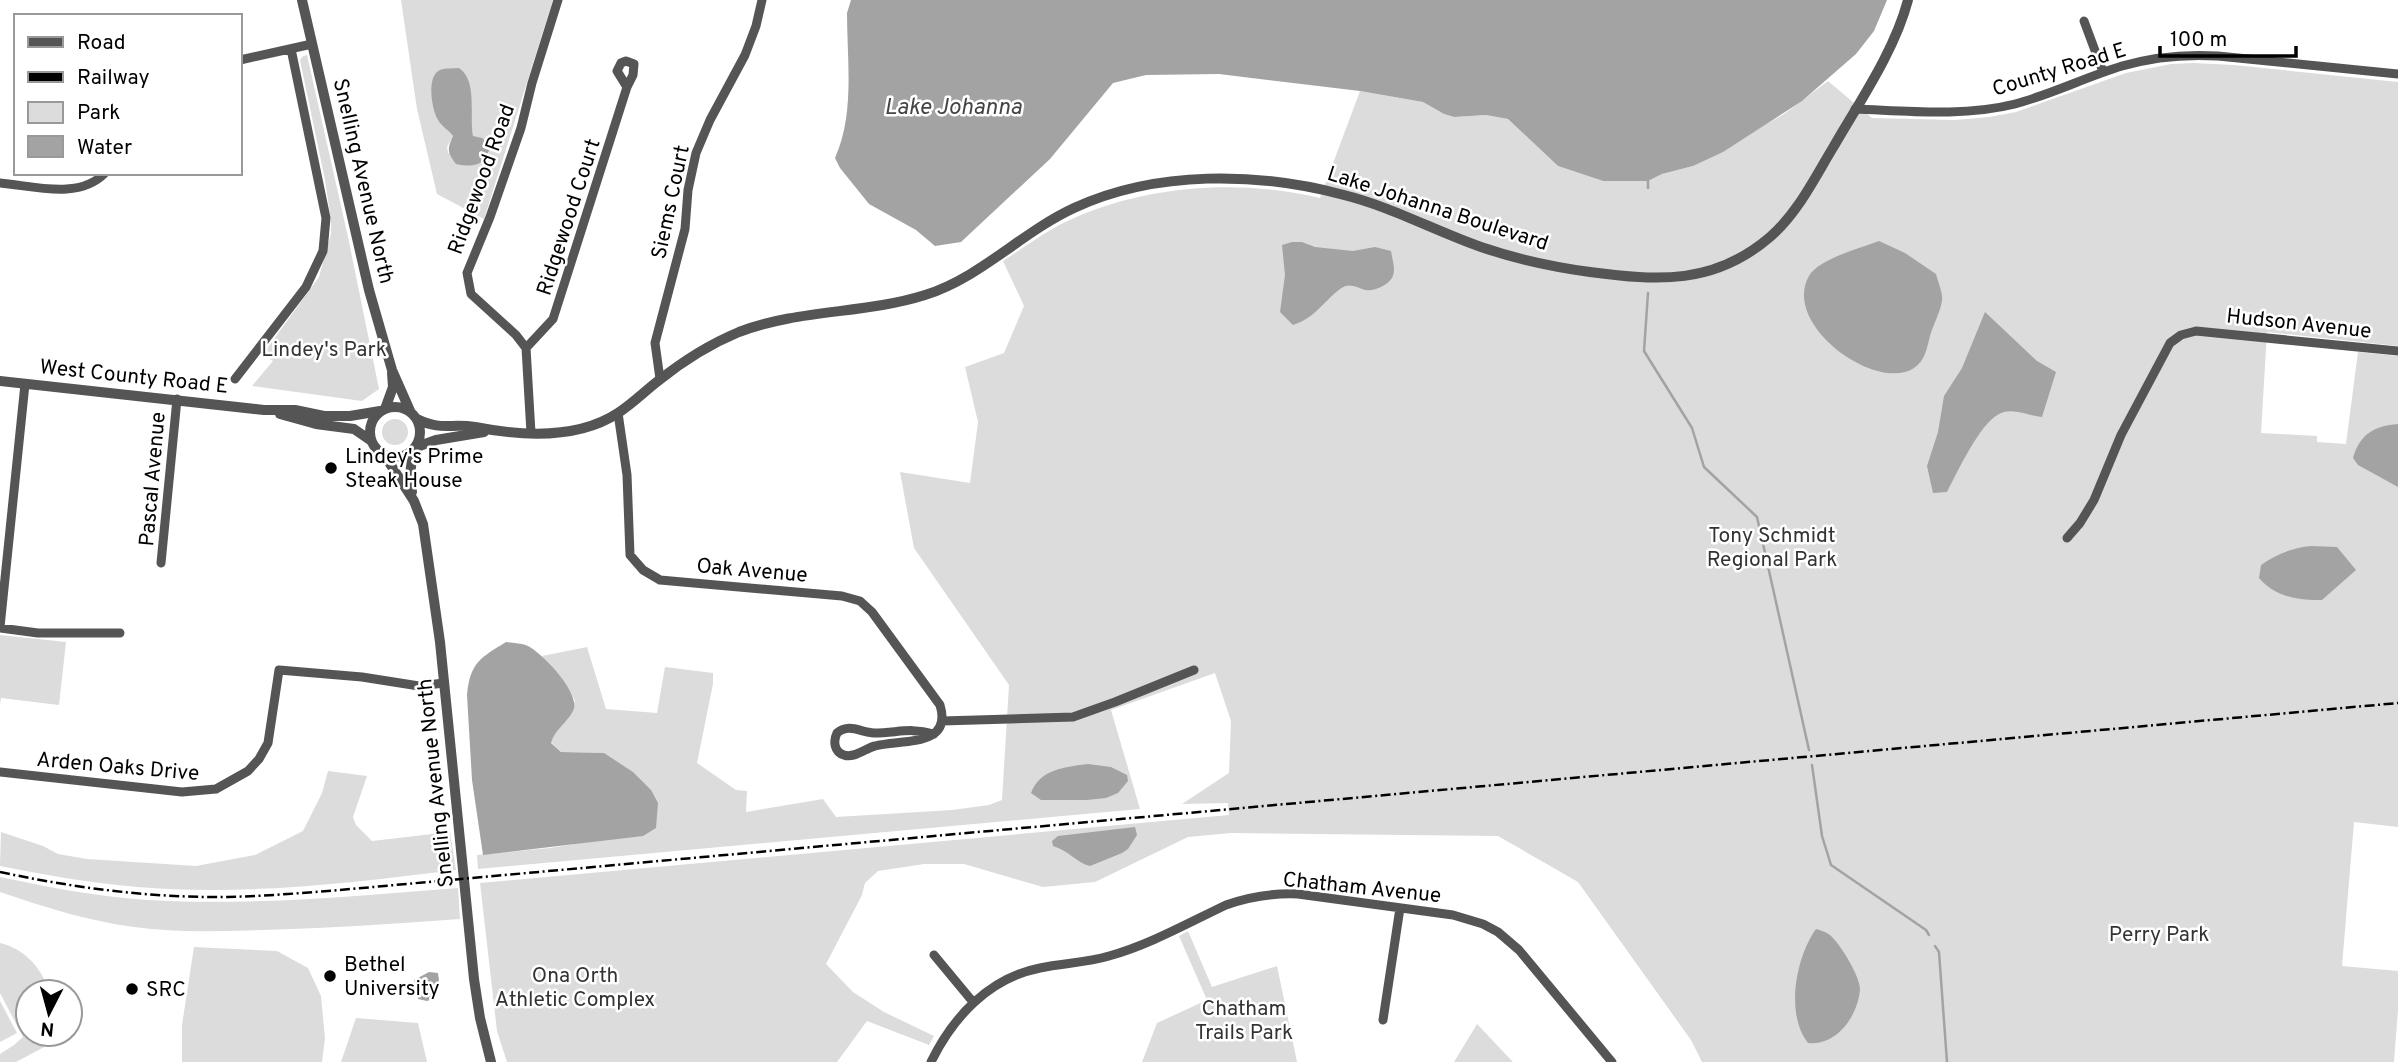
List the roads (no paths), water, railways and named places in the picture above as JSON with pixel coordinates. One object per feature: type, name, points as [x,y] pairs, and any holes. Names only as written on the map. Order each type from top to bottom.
[{"type":"street","name":"Snelling Avenue North","points":[[302,0],[369,290],[392,370],[414,416]]},
{"type":"street","name":"Ridgewood Road","points":[[527,348],[471,294],[467,273],[491,217],[521,128],[558,0]]},
{"type":"street","name":"Siems Court","points":[[660,379],[655,342],[685,229],[688,190],[696,153],[710,120],[745,55],[762,0]]},
{"type":"street","name":"Lake Johanna Boulevard","points":[[414,416],[440,428],[465,425],[544,434],[583,428],[618,413],[660,379],[701,351],[753,328],[814,313],[908,299],[939,290],[1073,208],[1121,191],[1172,182],[1258,180],[1313,187],[1374,204],[1482,247],[1555,267],[1670,279],[1717,269],[1753,250],[1786,221],[1807,192],[1898,29],[1908,0]]},
{"type":"street","points":[[2084,20],[2104,72]]},
{"type":"street","points":[[242,61],[312,44]]},
{"type":"street","name":"Snelling Avenue North","points":[[235,379],[306,287],[323,251],[326,218],[291,49]]},
{"type":"street","name":"County Road E","points":[[1855,109],[1943,112],[1994,108],[2017,103],[2104,72],[2156,59],[2209,55],[2398,74]]},
{"type":"street","name":"Ridgewood Court","points":[[527,348],[553,319],[626,87]]},
{"type":"street","points":[[0,183],[78,189],[97,181],[103,175]]},
{"type":"street","name":"Hudson Avenue","points":[[2067,538],[2094,500],[2122,435],[2170,343],[2181,335],[2196,331],[2398,351]]},
{"type":"street","points":[[527,348],[531,433]]},
{"type":"street","name":"Snelling Avenue North","points":[[383,410],[393,387],[392,370]]},
{"type":"street","name":"West County Road E","points":[[0,381],[337,416],[383,410]]},
{"type":"street","points":[[25,384],[0,627],[38,633],[120,633]]},
{"type":"street","name":"Pascal Avenue","points":[[161,563],[177,399]]},
{"type":"street","points":[[396,407],[414,416],[420,435],[413,449],[397,458],[385,456],[374,448],[370,440],[370,424],[383,410],[396,407]]},
{"type":"street","name":"West County Road E","points":[[264,410],[316,424],[354,429],[370,440]]},
{"type":"street","name":"Oak Avenue","points":[[618,413],[627,475],[630,555],[636,564],[660,580],[842,596],[860,601],[872,612],[940,705],[942,720]]},
{"type":"street","name":"Lake Johanna Boulevard","points":[[413,449],[436,440],[491,430]]},
{"type":"street","name":"Snelling Avenue North","points":[[413,449],[410,475],[414,501]]},
{"type":"street","name":"Snelling Avenue North","points":[[385,456],[414,501],[423,524],[432,576],[444,683],[474,979],[491,1062]]},
{"type":"street","name":"Arden Oaks Drive","points":[[0,772],[182,792],[216,789],[248,771],[268,743],[279,670],[362,677],[419,686],[444,683]]},
{"type":"street","points":[[934,734],[917,729],[873,733],[845,728],[837,733],[834,743],[839,752],[849,756],[876,745],[914,741],[934,734],[942,720],[1073,717],[1194,670]]},
{"type":"street","name":"Chatham Avenue","points":[[931,1062],[947,1032],[973,1002],[1017,975],[1036,969],[1111,956],[1226,905],[1260,895],[1298,894],[1460,917],[1498,932],[1519,950],[1612,1062]]},
{"type":"street","points":[[1383,1020],[1400,908]]},
{"type":"street","points":[[934,955],[973,1002]]},
{"type":"water","name":"Lake Johanna","points":[[851,0],[1887,0],[1874,31],[1856,54],[1802,101],[1723,152],[1693,166],[1662,174],[1648,181],[1603,181],[1558,166],[1508,119],[1486,115],[1454,117],[1423,102],[1360,91],[1219,74],[1146,75],[1113,83],[1050,159],[961,242],[935,246],[916,230],[869,204],[835,158],[848,105],[847,13]]},
{"type":"water","points":[[459,68],[469,81],[471,90],[473,136],[482,138],[491,146],[482,161],[469,166],[456,164],[453,160],[449,150],[453,136],[441,125],[432,103],[432,82],[437,72]]},
{"type":"water","points":[[1879,241],[1905,253],[1936,274],[1942,294],[1940,309],[1923,358],[1914,368],[1898,373],[1878,371],[1857,363],[1837,350],[1820,333],[1808,315],[1804,295],[1809,276],[1821,264]]},
{"type":"water","points":[[1292,242],[1353,251],[1375,247],[1391,251],[1393,276],[1387,284],[1373,290],[1349,285],[1343,287],[1313,314],[1293,325],[1280,312],[1285,275],[1282,245]]},
{"type":"water","points":[[1985,312],[2037,361],[2056,372],[2042,417],[2015,412],[1999,414],[1984,427],[1947,492],[1933,493],[1927,466],[1938,432],[1944,396],[1962,368]]},
{"type":"water","points":[[2398,424],[2398,487],[2358,465],[2353,458],[2360,443],[2369,433]]},
{"type":"water","points":[[2311,546],[2337,547],[2356,570],[2322,600],[2287,596],[2272,589],[2259,578],[2261,565],[2267,561],[2284,552]]},
{"type":"water","points":[[506,642],[525,645],[534,650],[551,665],[572,695],[573,711],[551,743],[561,752],[604,753],[633,772],[651,790],[658,803],[656,828],[643,836],[483,855],[472,780],[468,684],[478,662]]},
{"type":"water","points":[[1088,764],[1111,767],[1127,775],[1128,781],[1118,793],[1106,798],[1041,800],[1031,793],[1040,779],[1047,774],[1062,768]]},
{"type":"water","points":[[1135,827],[1137,835],[1128,849],[1090,866],[1053,846],[1052,841],[1058,836]]},
{"type":"water","points":[[1816,929],[1827,933],[1837,942],[1852,967],[1860,989],[1855,1009],[1844,1027],[1828,1040],[1808,1043],[1797,1017],[1796,986],[1803,955]]},
{"type":"water","points":[[429,972],[438,973],[439,980],[433,999],[418,999],[414,980]]},
{"type":"waterway","points":[[1648,181],[1648,188]]},
{"type":"waterway","points":[[1648,293],[1644,351],[1692,428],[1704,467],[1757,517],[1809,750]]},
{"type":"waterway","points":[[1812,765],[1822,836],[1831,865],[1926,930],[1929,935]]},
{"type":"waterway","points":[[1935,946],[1939,952],[1947,1062]]},
{"type":"railway","points":[[0,872],[56,883],[142,894],[228,897],[298,893],[2398,703]]},
{"type":"place","name":"Lindey's Prime Steak House","points":[[331,468]]},
{"type":"place","name":"Bethel University","points":[[330,976]]},
{"type":"place","name":"SRC","points":[[132,989]]},
{"type":"park label","name":"Lindey's Park","points":[[324,349]]},
{"type":"park label","name":"Tony Schmidt Regional Park","points":[[1772,547]]},
{"type":"park label","name":"Perry Park","points":[[2159,934]]},
{"type":"park label","name":"Ona Orth Athletic Complex","points":[[575,987]]},
{"type":"park label","name":"Chatham Trails Park","points":[[1244,1020]]}]
